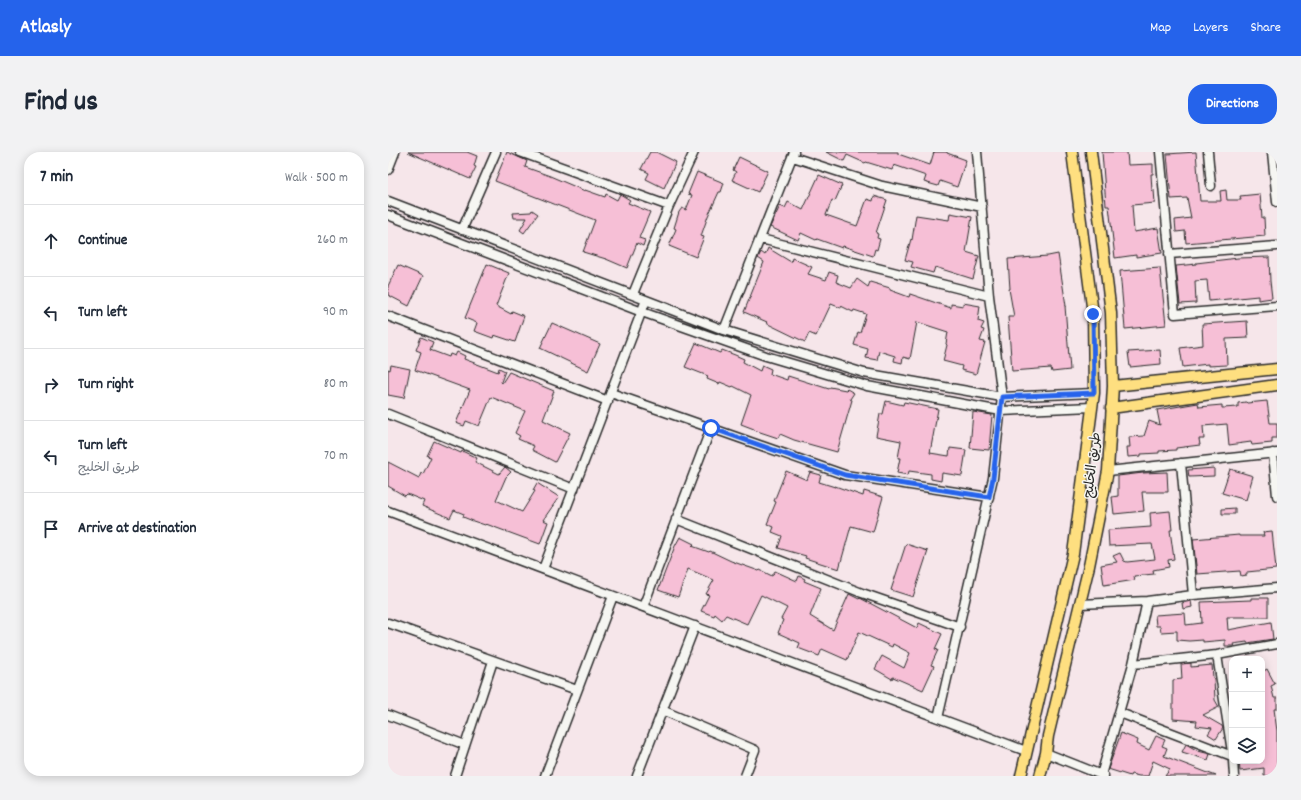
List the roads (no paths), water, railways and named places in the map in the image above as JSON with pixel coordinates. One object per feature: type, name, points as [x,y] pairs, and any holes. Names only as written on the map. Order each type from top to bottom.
[{"type":"main road","name":"طريق الخليج","points":[[1021,776],[1073,554],[1094,393],[1093,314],[1072,152]]},
{"type":"main road","name":"طريق الخليج","points":[[1040,776],[1046,753],[1048,736],[1089,566],[1108,471],[1113,386],[1111,313],[1091,152]]},
{"type":"main road","points":[[1113,386],[1277,369]]},
{"type":"main road","points":[[1111,408],[1277,385]]},
{"type":"street","points":[[388,170],[395,152]]},
{"type":"street","points":[[462,230],[496,152]]},
{"type":"street","points":[[520,152],[669,206]]},
{"type":"street","points":[[633,294],[669,206],[694,152]]},
{"type":"street","points":[[938,718],[993,478],[1002,397],[989,296],[977,152]]},
{"type":"street","points":[[1160,152],[1175,314],[1277,306]]},
{"type":"street","points":[[1208,152],[1211,186]]},
{"type":"street","points":[[1272,152],[1277,202]]},
{"type":"street","points":[[724,330],[794,155],[882,186],[982,207]]},
{"type":"street","points":[[388,201],[724,330],[864,373],[1002,397],[1094,393]]},
{"type":"street","points":[[388,215],[642,312],[766,356],[867,386],[1001,411],[1092,407]]},
{"type":"street","points":[[761,239],[989,296]]},
{"type":"street","points":[[1169,254],[1277,246]]},
{"type":"street","points":[[543,569],[646,300]]},
{"type":"street","points":[[388,316],[609,397],[711,428],[845,475],[989,497]]},
{"type":"street","points":[[388,414],[574,489]]},
{"type":"street","points":[[643,607],[711,428]]},
{"type":"street","points":[[1108,471],[1275,453],[1277,496]]},
{"type":"street","points":[[1181,463],[1193,595]]},
{"type":"street","points":[[388,511],[1026,751]]},
{"type":"street","points":[[676,519],[862,593],[960,627]]},
{"type":"street","points":[[1080,604],[1147,601],[1193,595],[1277,588]]},
{"type":"street","points":[[545,776],[613,596]]},
{"type":"street","points":[[1046,753],[1103,776],[1147,601]]},
{"type":"street","points":[[388,623],[577,690]]},
{"type":"street","points":[[637,776],[695,626]]},
{"type":"street","points":[[1132,664],[1217,655],[1277,644]]},
{"type":"street","points":[[1217,655],[1229,733]]},
{"type":"street","points":[[455,776],[493,660]]},
{"type":"street","points":[[662,710],[755,750],[745,776]]},
{"type":"street","points":[[1120,713],[1229,755]]},
{"type":"street","points":[[388,715],[465,745]]},
{"type":"street","points":[[1233,764],[1234,776]]}]
